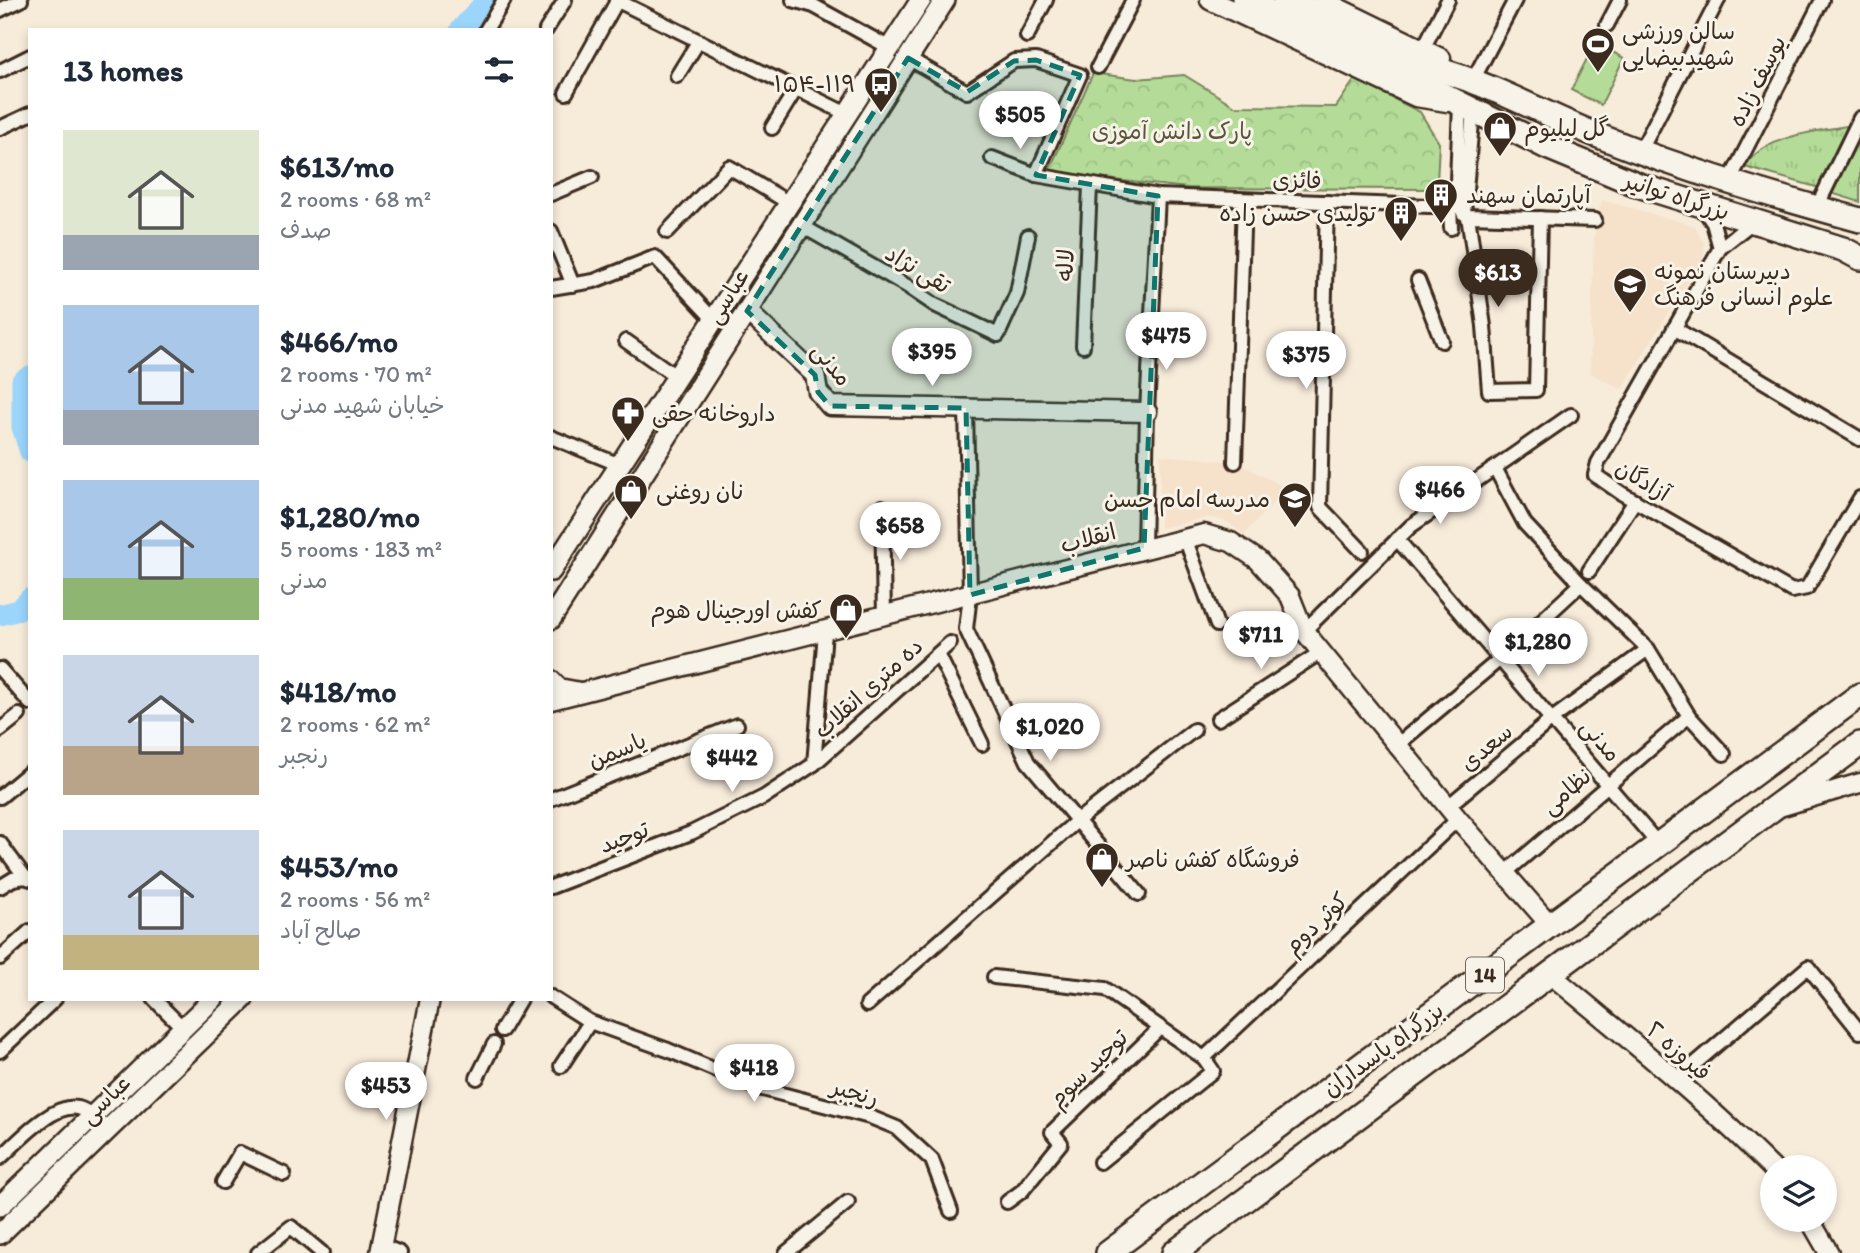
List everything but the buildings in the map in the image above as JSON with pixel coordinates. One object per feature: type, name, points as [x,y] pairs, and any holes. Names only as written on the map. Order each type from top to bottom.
[{"type":"highway","points":[[1244,0],[1381,54]]},
{"type":"highway","points":[[1286,0],[1381,54]]},
{"type":"highway","name":"بزرگراه توانیر","points":[[1381,54],[1466,107],[1547,147],[1641,186],[1852,253]]},
{"type":"highway","name":"بزرگراه توانیر","points":[[1381,54],[1473,80],[1640,152],[1858,219]]},
{"type":"highway","points":[[1852,253],[1841,234],[1844,227],[1858,219]]},
{"type":"highway","points":[[1824,721],[1860,680]]},
{"type":"highway","name":"بزرگراه پاسداران","points":[[1108,1253],[1860,695]]},
{"type":"highway","name":"بزرگراه پاسداران","points":[[1174,1253],[1860,744]]},
{"type":"main road","name":"عباسى","points":[[553,568],[921,0]]},
{"type":"main road","name":"عباسى","points":[[553,616],[946,0]]},
{"type":"main road","points":[[775,225],[798,232]]},
{"type":"main road","name":"عباسى","points":[[0,1206],[211,1001]]},
{"type":"main road","name":"عباسى","points":[[0,1234],[241,1001]]},
{"type":"street","points":[[0,10],[21,0]]},
{"type":"street","points":[[487,28],[505,0]]},
{"type":"street","points":[[547,28],[565,0]]},
{"type":"street","points":[[566,93],[616,0],[847,114]]},
{"type":"street","points":[[793,0],[815,3],[890,48]]},
{"type":"street","points":[[1027,36],[1046,0]]},
{"type":"street","points":[[1098,67],[1133,0]]},
{"type":"street","name":"بزرگراه توانیر","points":[[1210,0],[1416,97],[1466,107]]},
{"type":"street","name":"بزرگراه توانیر","points":[[1322,0],[1348,5],[1453,64],[1473,80]]},
{"type":"street","points":[[1423,49],[1448,0]]},
{"type":"street","points":[[1473,80],[1516,0]]},
{"type":"street","points":[[1607,25],[1620,0]]},
{"type":"street","points":[[1640,152],[1718,0]]},
{"type":"street","name":"یوسف زاده","points":[[1730,180],[1822,0]]},
{"type":"street","points":[[677,76],[698,42]]},
{"type":"street","points":[[0,71],[28,58]]},
{"type":"street","points":[[908,58],[967,92],[1014,61],[1037,60],[1080,75],[1037,175]]},
{"type":"street","points":[[772,128],[796,89]]},
{"type":"street","points":[[1466,107],[1459,211],[1484,326],[1489,391],[1536,390],[1540,219]]},
{"type":"street","points":[[0,128],[28,115]]},
{"type":"street","points":[[1817,206],[1860,118]]},
{"type":"street","name":"فائزی","points":[[992,158],[1037,175],[1158,196],[1327,202],[1540,219],[1595,220]]},
{"type":"street","points":[[667,232],[729,167],[789,203]]},
{"type":"street","points":[[553,193],[592,177]]},
{"type":"street","name":"لاله","points":[[1083,346],[1090,186]]},
{"type":"street","points":[[1144,548],[1147,412],[1158,196]]},
{"type":"street","points":[[1236,462],[1244,201]]},
{"type":"street","points":[[1327,202],[1320,506],[1362,551]]},
{"type":"street","points":[[1700,204],[1713,223],[1720,248]]},
{"type":"street","points":[[1451,228],[1459,211]]},
{"type":"street","name":"آزادگان","points":[[1754,221],[1720,248],[1598,463],[1595,475],[1635,501],[1792,591],[1807,588],[1860,498]]},
{"type":"street","name":"تقی نژاد","points":[[798,232],[907,286],[935,305],[998,335],[1017,293],[1028,236]]},
{"type":"street","points":[[553,236],[573,285]]},
{"type":"street","points":[[553,288],[617,273],[654,257],[713,320]]},
{"type":"street","points":[[1418,280],[1442,341]]},
{"type":"street","name":"مدنی","points":[[747,312],[815,375],[818,392],[830,406],[1147,412]]},
{"type":"street","points":[[1674,328],[1860,439]]},
{"type":"street","points":[[626,341],[677,377]]},
{"type":"street","points":[[966,408],[970,595],[966,629],[1028,762],[1139,894]]},
{"type":"street","points":[[1304,631],[1411,526],[1571,415]]},
{"type":"street","points":[[553,438],[620,465]]},
{"type":"street","points":[[1495,468],[1525,524],[1581,584],[1648,649],[1689,716],[1724,754]]},
{"type":"street","points":[[1589,571],[1635,501]]},
{"type":"street","points":[[882,507],[884,617]]},
{"type":"street","name":"انقلاب","points":[[553,700],[1204,534],[1231,542],[1258,560],[1290,596],[1304,631],[1452,813],[1551,926]]},
{"type":"street","points":[[1185,538],[1217,625]]},
{"type":"street","name":"مدنی","points":[[1397,539],[1659,845]]},
{"type":"street","points":[[1397,746],[1500,659],[1581,584]]},
{"type":"street","points":[[814,764],[825,632]]},
{"type":"street","name":"ده متری انقلاب","points":[[814,764],[950,643]]},
{"type":"street","name":"سعدی","points":[[1452,813],[1552,719],[1648,649]]},
{"type":"street","points":[[1218,719],[1321,652]]},
{"type":"street","points":[[938,654],[982,744]]},
{"type":"street","points":[[0,669],[28,701]]},
{"type":"street","points":[[553,682],[559,688],[584,692]]},
{"type":"street","points":[[0,730],[19,715]]},
{"type":"street","name":"نظامی","points":[[1504,873],[1689,716]]},
{"type":"street","name":"یاسمن","points":[[553,798],[737,725]]},
{"type":"street","points":[[867,1005],[1079,820],[1194,730]]},
{"type":"street","name":"توحید","points":[[553,886],[691,833],[764,797],[814,764]]},
{"type":"street","points":[[0,797],[28,774]]},
{"type":"street","points":[[1770,810],[1860,783]]},
{"type":"street","name":"کوثر دوم","points":[[1204,1058],[1452,813]]},
{"type":"street","points":[[0,843],[27,878]]},
{"type":"street","points":[[0,887],[13,879],[27,878]]},
{"type":"street","points":[[0,958],[28,932]]},
{"type":"street","points":[[1676,1080],[1808,967],[1860,1032]]},
{"type":"street","name":"فیروزه ٢","points":[[1550,974],[1676,1080],[1760,1157]]},
{"type":"street","points":[[994,977],[1105,989],[1204,1058],[1213,1072],[1100,1163]]},
{"type":"street","name":"رنجبر","points":[[553,998],[590,1022],[667,1050],[755,1087],[870,1117],[897,1128],[932,1160],[951,1211]]},
{"type":"street","points":[[0,1051],[53,1001]]},
{"type":"street","points":[[155,1001],[183,1028]]},
{"type":"street","points":[[400,1253],[381,1249],[429,1001]]},
{"type":"street","points":[[502,1030],[519,1001]]},
{"type":"street","points":[[561,1066],[590,1022]]},
{"type":"street","name":"توحید سوم","points":[[1007,1202],[1022,1191],[1061,1143],[1052,1132],[1160,1028]]},
{"type":"street","points":[[477,1078],[494,1044]]},
{"type":"street","points":[[0,1158],[52,1113],[79,1108],[93,1116]]},
{"type":"street","points":[[223,1182],[240,1153],[284,1174]]},
{"type":"street","points":[[786,1253],[848,1202]]},
{"type":"street","points":[[258,1253],[291,1227],[322,1253]]},
{"type":"street","points":[[1817,1232],[1829,1253]]},
{"type":"highlighted area","points":[[908,58],[967,92],[1014,61],[1036,60],[1080,75],[1036,175],[1158,196],[1144,548],[970,595],[966,408],[830,406],[818,392],[815,375],[747,311]]},
{"type":"shaded area","name":"دبیرستان نمونه علوم انسانی فرهنگ","points":[[1602,200],[1695,226],[1704,244],[1703,256],[1622,389],[1590,373],[1594,237]]},
{"type":"shaded area","points":[[1160,455],[1235,462],[1287,488],[1244,534],[1226,521],[1209,517],[1160,528]]},
{"type":"green space","name":"سالن ورزشی شهیدبیضایی","points":[[1595,43],[1624,58],[1601,105],[1571,90]]},
{"type":"green space","name":"پارک دانش آموزی","points":[[1093,73],[1136,79],[1184,75],[1235,106],[1336,107],[1355,79],[1420,112],[1439,143],[1437,183],[1432,189],[1188,188],[1048,173]]},
{"type":"green space","points":[[1853,125],[1820,188],[1745,167],[1753,156],[1778,141],[1809,132]]},
{"type":"green space","points":[[1860,134],[1860,202],[1831,193]]},
{"type":"waterway","points":[[462,28],[487,0]]},
{"type":"waterway","points":[[28,377],[22,381],[22,427],[28,446]]},
{"type":"waterway","points":[[0,615],[19,610],[28,600]]},
{"type":"place","name":"سالن ورزشی شهیدبیضایی","points":[[1598,74]]},
{"type":"place","name":"۱۵۴-۱۱۹","points":[[881,114]]},
{"type":"place","name":"گل لیلیوم","points":[[1500,158]]},
{"type":"place","name":"آپارتمان سهند","points":[[1441,225]]},
{"type":"place","name":"تولیدی حسن زاده","points":[[1401,243]]},
{"type":"place","name":"دبیرستان نمونه علوم انسانی فرهنگ","points":[[1630,314]]},
{"type":"place","name":"داروخانه حقی","points":[[628,443]]},
{"type":"place","name":"نان روغنی","points":[[631,521]]},
{"type":"place","name":"مدرسه امام حسن","points":[[1295,529]]},
{"type":"place","name":"کفش اورجینال هوم","points":[[846,640]]},
{"type":"place","name":"فروشگاه کفش ناصر","points":[[1102,889]]}]
